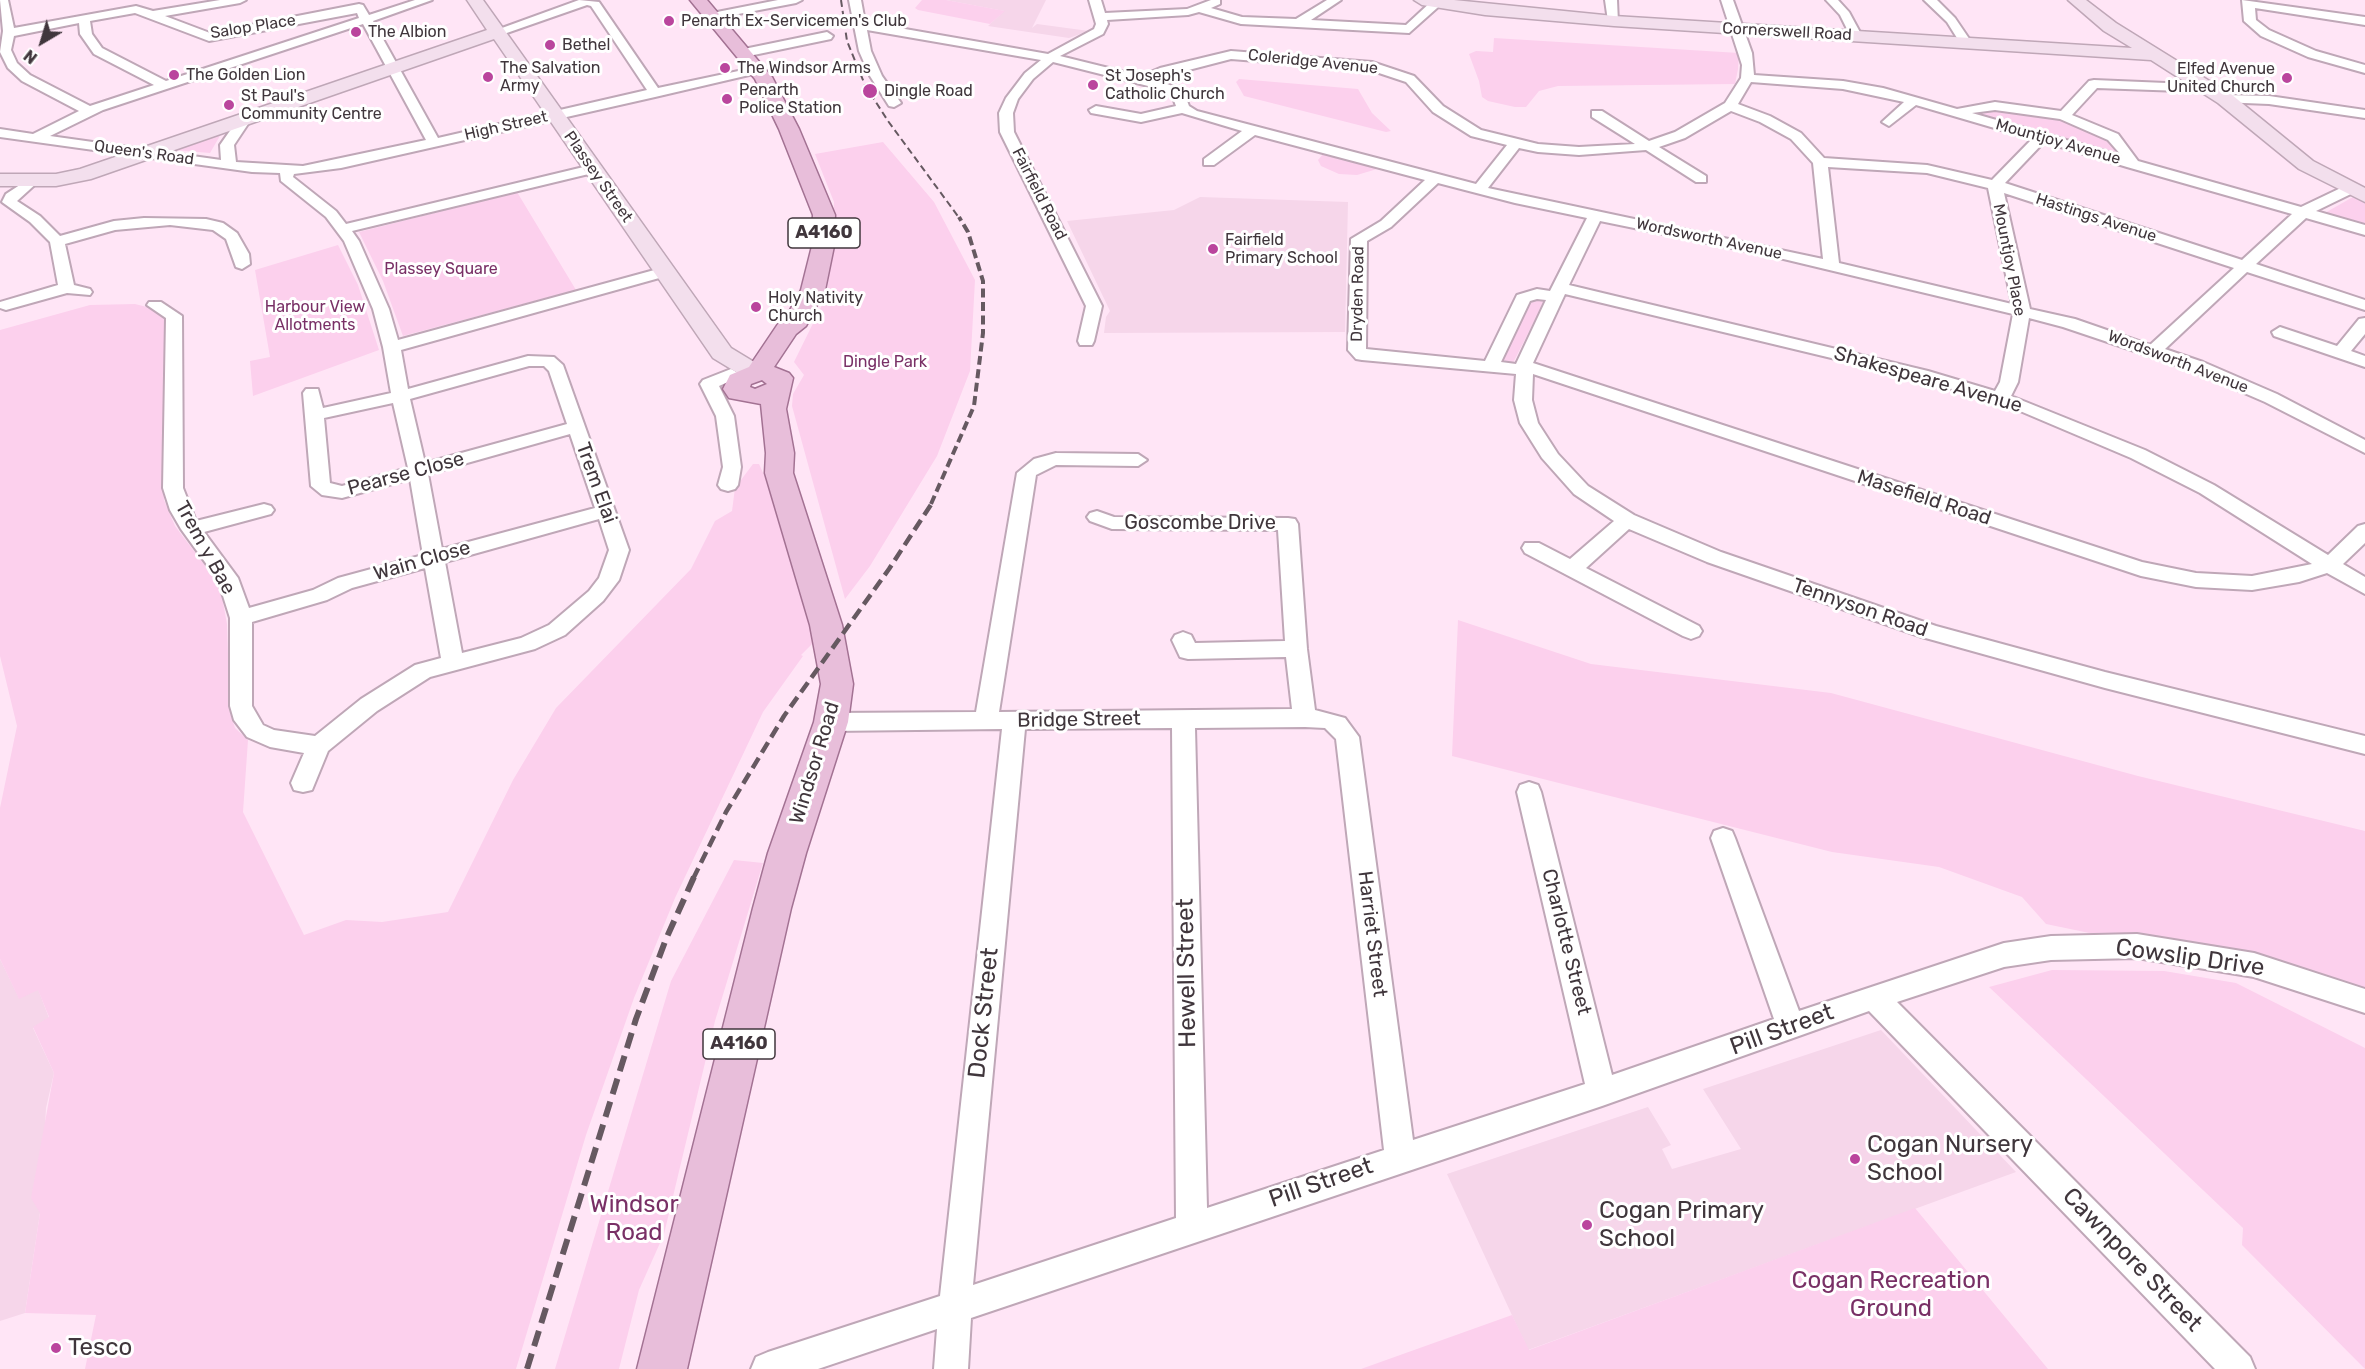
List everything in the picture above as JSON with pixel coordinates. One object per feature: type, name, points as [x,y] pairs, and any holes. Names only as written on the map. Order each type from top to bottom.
[{"type":"main road","name":"A4160","points":[[698,0],[758,69],[789,129],[824,215],[823,246],[816,283],[794,326],[798,330],[750,377]]},
{"type":"main road","name":"Windsor Road","points":[[662,1369],[775,897],[831,722],[837,684],[834,655],[779,473],[766,456],[750,377]]},
{"type":"street","points":[[2,0],[9,33],[5,50],[12,65],[26,78],[89,111]]},
{"type":"street","points":[[150,15],[240,0]]},
{"type":"street","points":[[35,138],[89,111],[361,10],[426,0]]},
{"type":"street","name":"Plassey Street","points":[[475,0],[664,272],[750,377]]},
{"type":"street","points":[[0,180],[32,181],[75,177],[588,0],[595,4],[655,93]]},
{"type":"street","points":[[712,16],[796,0]]},
{"type":"street","points":[[855,0],[864,26],[865,51],[876,76],[894,103]]},
{"type":"street","points":[[1095,0],[1100,17],[1180,13],[1202,9],[1220,0]]},
{"type":"street","points":[[1298,23],[1335,0]]},
{"type":"street","points":[[1611,0],[1614,21]]},
{"type":"street","points":[[1727,0],[1746,53],[1747,78]]},
{"type":"street","points":[[1832,0],[1845,14],[1856,36]]},
{"type":"street","points":[[1929,0],[1951,20],[1966,43]]},
{"type":"street","points":[[2076,0],[2110,27],[2217,93],[2292,155],[2357,192]]},
{"type":"street","points":[[1202,9],[1241,20],[1409,29],[1433,1]]},
{"type":"street","name":"Cornerswell Road","points":[[1433,1],[1614,21],[2154,55]]},
{"type":"street","points":[[2365,21],[2248,2],[2250,21],[2265,33],[2312,54],[2365,69]]},
{"type":"street","name":"Salop Place","points":[[9,33],[136,9],[209,37],[361,10]]},
{"type":"street","points":[[361,10],[434,142]]},
{"type":"street","name":"Fairfield Road","points":[[1086,341],[1094,306],[1007,132],[1006,113],[1012,98],[1029,76],[1067,46],[1099,31],[1102,24],[1100,17]]},
{"type":"street","points":[[84,19],[86,34],[98,51],[164,85]]},
{"type":"street","name":"Wordsworth Avenue","points":[[864,26],[1052,58],[1142,80],[1175,91],[1181,97],[1182,108],[1192,114],[1435,178],[1595,216],[1831,265],[2022,311],[2154,350],[2271,398],[2365,447]]},
{"type":"street","points":[[744,53],[827,36]]},
{"type":"street","name":"Coleridge Avenue","points":[[1142,80],[1164,71],[1231,55],[1372,66],[1410,79],[1438,109],[1461,125],[1515,144],[1579,152],[1647,146],[1680,135],[1730,106],[1747,78]]},
{"type":"street","name":"High Street","points":[[288,171],[327,167],[758,69]]},
{"type":"street","name":"Mountjoy Avenue","points":[[1747,78],[1843,85],[1883,92],[2365,230]]},
{"type":"street","points":[[1883,92],[1898,78]]},
{"type":"street","points":[[2064,116],[2094,84],[2217,93],[2365,114]]},
{"type":"street","points":[[1889,122],[1913,101]]},
{"type":"street","points":[[1730,106],[1765,119],[1796,136],[1820,162],[1831,265]]},
{"type":"street","points":[[1955,112],[1995,106],[2064,116],[2113,137],[2129,155],[2132,164]]},
{"type":"street","points":[[1096,110],[1134,118],[1158,116],[1182,108]]},
{"type":"street","points":[[1597,114],[1701,179]]},
{"type":"street","points":[[229,165],[227,145],[241,124],[238,122]]},
{"type":"street","points":[[1209,162],[1253,130]]},
{"type":"street","name":"Queen's Road","points":[[0,133],[288,171]]},
{"type":"street","name":"Mountjoy Place","points":[[2001,397],[2009,382],[2022,311],[1995,185],[2041,137]]},
{"type":"street","points":[[1479,189],[1515,144]]},
{"type":"street","name":"Hastings Avenue","points":[[1820,162],[1927,169],[1995,185],[2365,305]]},
{"type":"street","points":[[343,229],[592,169]]},
{"type":"street","points":[[288,171],[286,178],[331,214],[343,229],[375,290],[392,348],[397,381],[418,472],[453,661],[423,671],[369,705],[320,746],[303,783]]},
{"type":"street","name":"Dryden Road","points":[[1435,178],[1386,224],[1359,238],[1357,350],[1362,355],[1374,358],[1517,369],[1524,366]]},
{"type":"street","points":[[32,181],[11,197],[9,202],[35,219],[57,241],[67,288]]},
{"type":"street","points":[[2154,350],[2303,212],[2357,192]]},
{"type":"street","name":"Tennyson Road","points":[[1595,216],[1524,366],[1525,412],[1537,439],[1581,490],[1627,520],[1762,575],[1930,632],[2105,680],[2365,745]]},
{"type":"street","points":[[57,241],[114,226],[144,222],[170,221],[206,224],[218,226],[232,236],[241,254],[242,264]]},
{"type":"street","points":[[392,348],[664,272]]},
{"type":"street","points":[[6,305],[67,288],[84,292]]},
{"type":"street","points":[[1491,366],[1523,298],[1537,294],[1558,293]]},
{"type":"street","name":"Shakespeare Avenue","points":[[1558,293],[1928,376],[2001,397],[2097,436],[2175,473],[2242,510],[2365,587]]},
{"type":"street","name":"Trem y Bae","points":[[155,304],[174,316],[173,488],[180,510],[191,529],[228,579],[241,618],[241,706],[246,720],[255,731],[270,738],[320,746]]},
{"type":"street","points":[[2340,353],[2365,323]]},
{"type":"street","points":[[2280,332],[2365,362]]},
{"type":"street","name":"Trem Elai","points":[[402,396],[528,361],[548,361],[557,369],[619,550],[609,580],[596,596],[557,630],[527,644],[453,661]]},
{"type":"street","name":"Masefield Road","points":[[1524,366],[2142,569],[2196,580],[2252,583],[2277,581],[2330,565]]},
{"type":"street","points":[[729,485],[732,467],[724,416],[709,384],[750,377]]},
{"type":"street","points":[[312,393],[315,415],[402,396]]},
{"type":"street","name":"Pearse Close","points":[[315,415],[321,486],[329,491],[355,489],[576,427]]},
{"type":"street","name":"Dock Street","points":[[951,1369],[1000,721],[1027,473],[1041,463],[1056,459],[1138,460]]},
{"type":"street","points":[[191,529],[264,510]]},
{"type":"street","name":"Wain Close","points":[[241,618],[320,595],[345,583],[606,512]]},
{"type":"street","name":"Goscombe Drive","points":[[1097,517],[1112,523],[1288,524],[1296,649],[1316,719]]},
{"type":"street","points":[[1572,569],[1627,520]]},
{"type":"street","points":[[2330,565],[2365,531]]},
{"type":"street","points":[[1532,548],[1691,631]]},
{"type":"street","points":[[1183,640],[1188,651],[1296,649]]},
{"type":"street","name":"Hewell Street","points":[[1183,719],[1191,1227]]},
{"type":"street","name":"Bridge Street","points":[[831,722],[1316,719]]},
{"type":"street","name":"Harriet Street","points":[[1316,719],[1337,724],[1347,737],[1400,1157]]},
{"type":"street","name":"Charlotte Street","points":[[1529,792],[1602,1092]]},
{"type":"street","points":[[1723,838],[1791,1028]]},
{"type":"street","name":"Cowslip Drive","points":[[1874,997],[2004,955],[2093,945],[2137,946],[2254,965],[2365,1001]]},
{"type":"street","name":"Pill Street","points":[[768,1369],[1400,1157],[1602,1092],[1791,1028],[1874,997]]},
{"type":"street","name":"Cawnpore Street","points":[[1874,997],[2238,1369]]},
{"type":"shaded area","points":[[946,0],[1046,0],[1032,28],[1037,24],[1089,31],[1069,38],[988,26],[1004,11]]},
{"type":"shaded area","name":"Fairfield Primary School","points":[[1200,197],[1348,202],[1345,332],[1104,333],[1106,317],[1110,311],[1067,221],[1174,210]]},
{"type":"shaded area","points":[[0,959],[19,998],[38,989],[49,1018],[33,1028],[54,1073],[46,1108],[40,1213],[25,1313],[0,1321]]},
{"type":"shaded area","points":[[1881,1030],[2016,1172],[1528,1350],[1447,1174],[1648,1107],[1671,1145],[1662,1149],[1672,1169],[1741,1149],[1703,1089]]},
{"type":"green space","points":[[922,0],[946,0],[1005,11],[990,24],[918,10],[915,8]]},
{"type":"green space","points":[[1494,38],[1739,53],[1738,69],[1735,84],[1558,86],[1539,91],[1526,107],[1515,107],[1488,101],[1482,97],[1469,54],[1476,51],[1493,52]]},
{"type":"green space","points":[[1239,79],[1358,89],[1372,113],[1391,131],[1386,132],[1244,96],[1236,82]]},
{"type":"green space","points":[[1988,108],[2052,115],[2110,138],[2124,157],[1970,115],[1969,112]]},
{"type":"green space","points":[[220,134],[210,153],[175,150]]},
{"type":"green space","name":"Dingle Park","points":[[883,142],[934,202],[975,280],[970,371],[937,456],[870,566],[845,599],[792,406],[793,394],[804,375],[794,362],[826,297],[832,257],[834,202],[815,154]]},
{"type":"green space","points":[[1323,154],[1377,169],[1357,175],[1339,174],[1321,166],[1318,160]]},
{"type":"green space","name":"Plassey Square","points":[[517,192],[576,290],[403,336],[383,281],[359,232]]},
{"type":"green space","points":[[2353,197],[2365,201],[2365,227],[2323,214]]},
{"type":"green space","name":"Harbour View Allotments","points":[[338,245],[358,285],[379,350],[253,396],[250,361],[270,357],[255,270]]},
{"type":"green space","points":[[1530,298],[1545,300],[1512,365],[1500,363]]},
{"type":"green space","points":[[135,304],[155,309],[166,316],[164,500],[175,526],[216,580],[223,602],[227,624],[230,712],[235,728],[248,740],[243,812],[304,935],[346,920],[382,922],[448,912],[513,780],[556,708],[691,569],[715,521],[732,511],[735,488],[753,464],[759,464],[776,501],[774,505],[815,641],[801,655],[803,656],[763,712],[675,898],[634,998],[586,1135],[516,1369],[85,1369],[96,1315],[25,1313],[40,1213],[31,1198],[54,1073],[33,1027],[49,1017],[38,990],[19,999],[0,959],[0,808],[17,726],[0,656],[0,330],[90,305]]},
{"type":"green space","points":[[1458,620],[1591,664],[1831,693],[2138,776],[2365,831],[2365,990],[2046,924],[2022,897],[1939,867],[1832,852],[1452,756]]},
{"type":"green space","name":"Windsor Road","points":[[734,860],[763,863],[715,1021],[664,1234],[639,1290],[619,1369],[555,1369],[671,981]]},
{"type":"green space","points":[[2052,970],[2164,971],[2236,983],[2365,1048],[2365,1369],[2242,1245],[2243,1228],[1989,987]]},
{"type":"green space","name":"Cogan Recreation Ground","points":[[1915,1208],[2048,1369],[1361,1369],[1512,1315],[1529,1350]]},
{"type":"railway","points":[[841,0],[847,41],[865,85],[888,121],[960,219]]},
{"type":"railway","points":[[931,504],[974,406],[983,333],[983,281],[968,232],[959,217]]},
{"type":"railway","points":[[693,879],[726,812],[784,716],[889,569],[932,503]]},
{"type":"railway","points":[[527,1369],[636,1019],[666,939],[694,877]]},
{"type":"place","name":"Penarth Ex-Servicemen's Club","points":[[669,21]]},
{"type":"place","name":"The Albion","points":[[356,32]]},
{"type":"place","name":"Bethel","points":[[550,45]]},
{"type":"place","name":"The Windsor Arms","points":[[725,68]]},
{"type":"place","name":"The Golden Lion","points":[[174,75]]},
{"type":"place","name":"The Salvation Army","points":[[488,77]]},
{"type":"place","name":"Elfed Avenue United Church","points":[[2287,78]]},
{"type":"place","name":"St Joseph's Catholic Church","points":[[1093,85]]},
{"type":"place","name":"Dingle Road","points":[[870,91]]},
{"type":"place","name":"Penarth Police Station","points":[[727,99]]},
{"type":"place","name":"St Paul's Community Centre","points":[[229,105]]},
{"type":"place","name":"Fairfield Primary School","points":[[1213,249]]},
{"type":"place","name":"Holy Nativity Church","points":[[756,307]]},
{"type":"place","name":"Cogan Nursery School","points":[[1855,1159]]},
{"type":"place","name":"Cogan Primary School","points":[[1587,1225]]},
{"type":"place","name":"Tesco","points":[[56,1348]]}]
